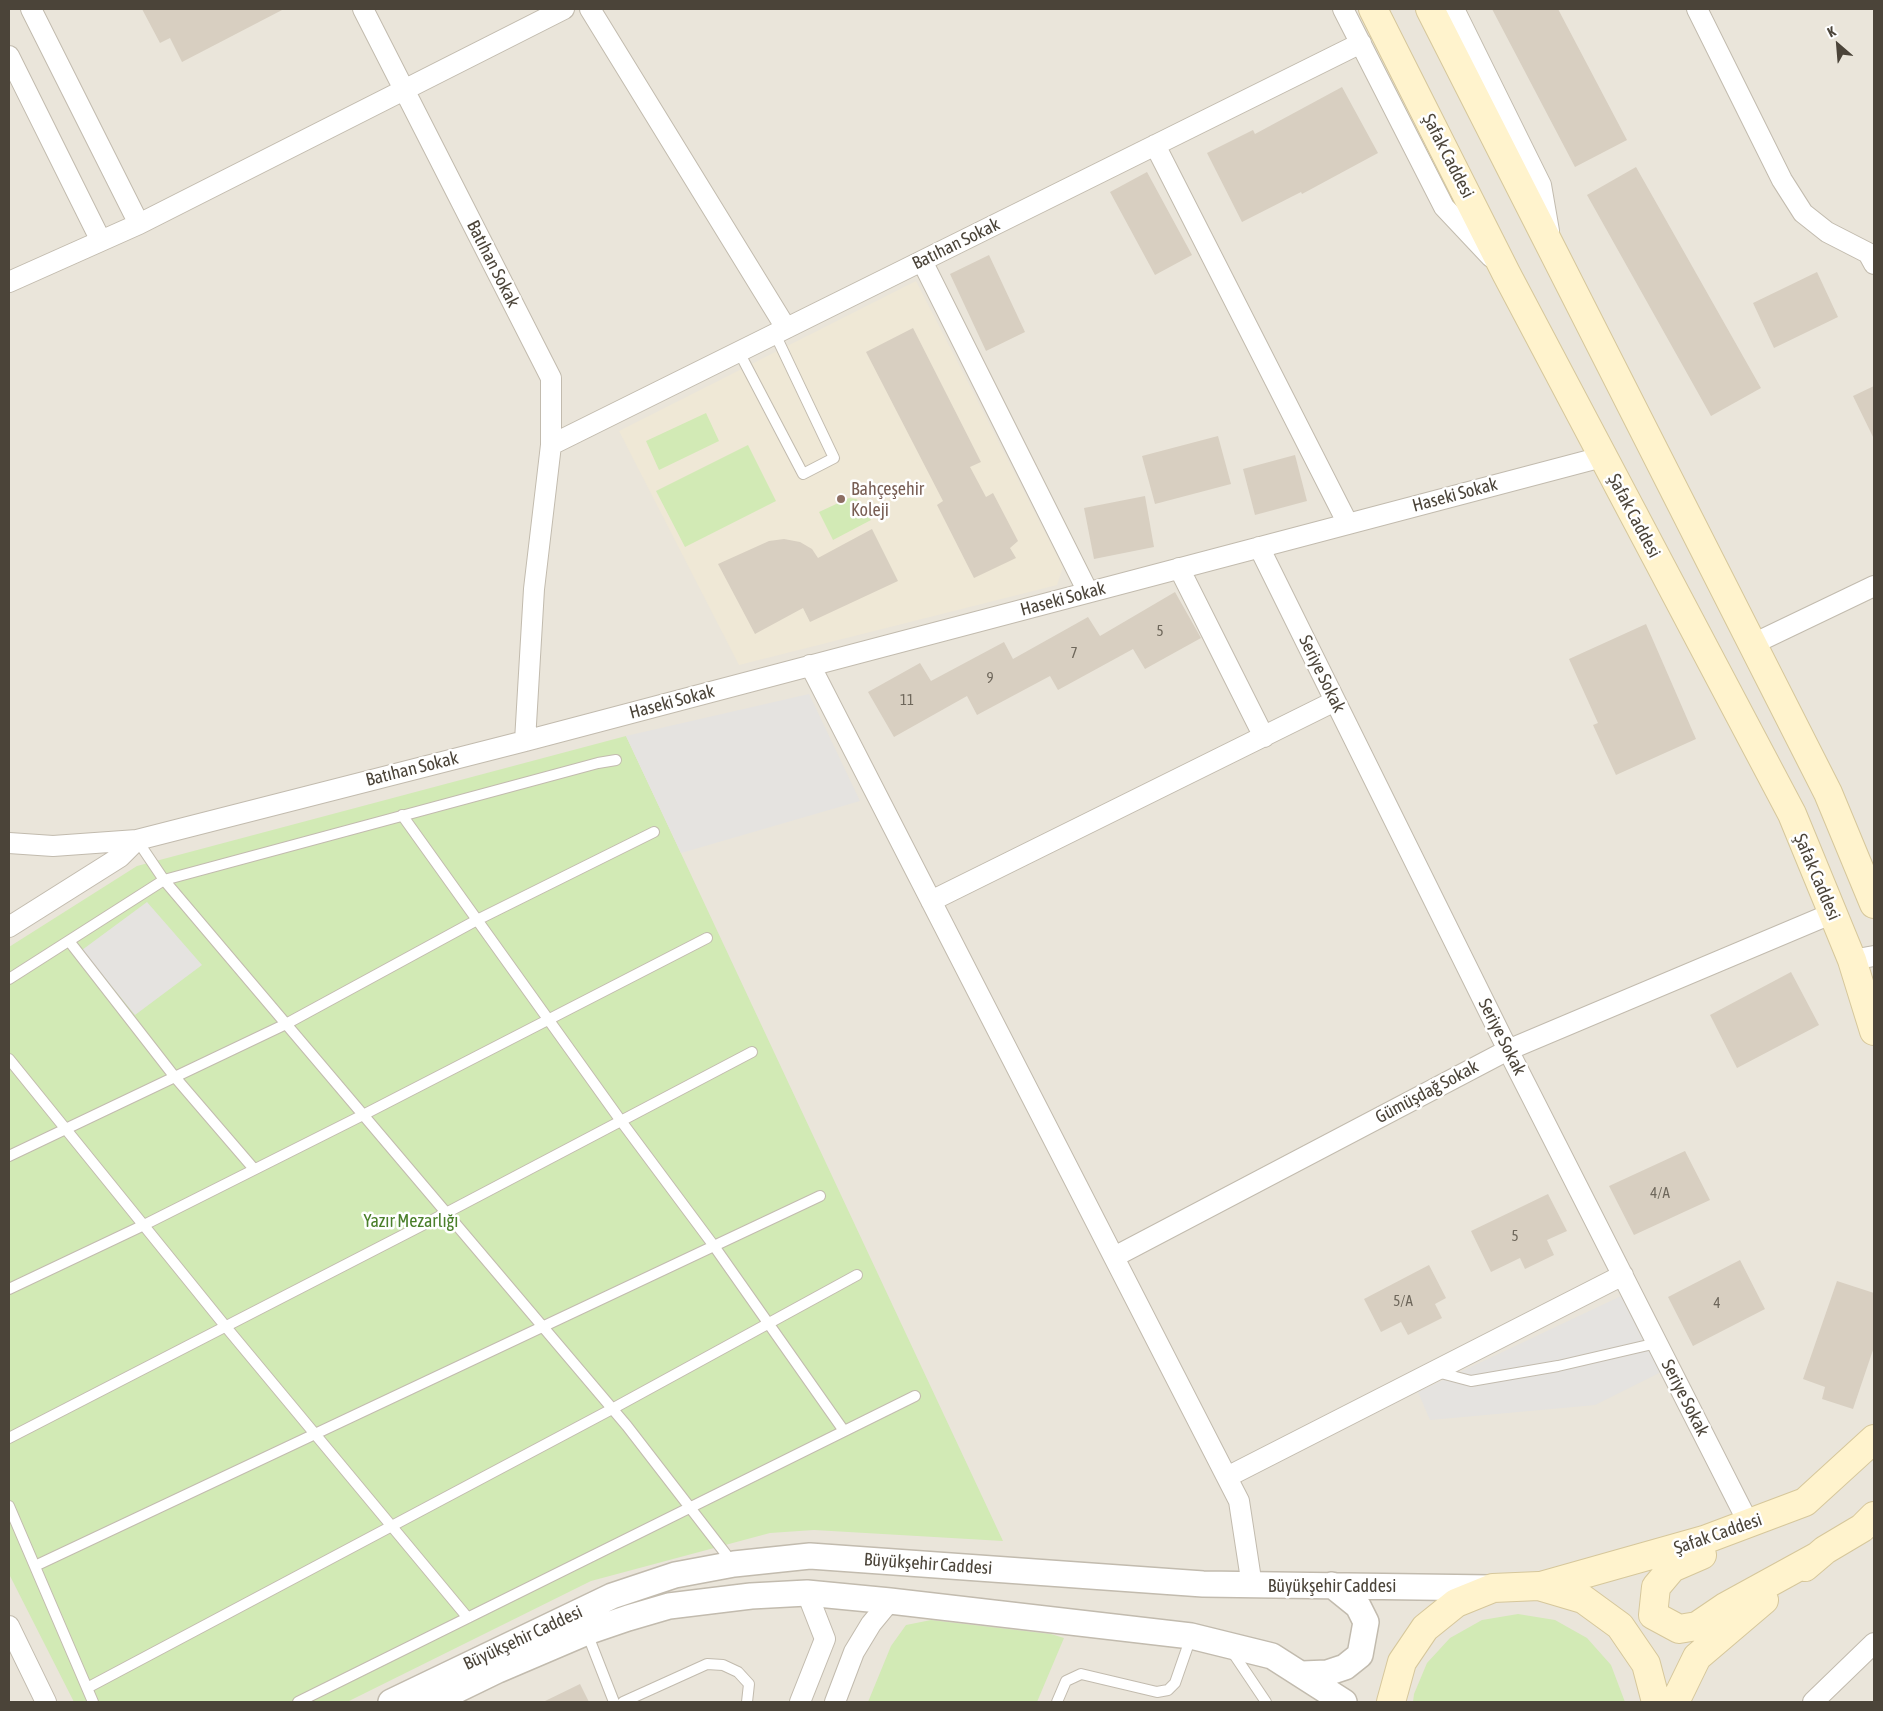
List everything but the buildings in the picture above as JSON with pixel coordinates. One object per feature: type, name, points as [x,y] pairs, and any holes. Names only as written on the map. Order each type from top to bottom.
[{"type":"main road","name":"Şafak Caddesi","points":[[1373,9],[1506,273],[1792,814],[1833,913],[1863,958],[1874,1031]]},
{"type":"main road","points":[[1430,9],[1828,793],[1863,855],[1874,904]]},
{"type":"main road","name":"Şafak Caddesi","points":[[1539,1586],[1617,1566],[1749,1524],[1805,1502],[1874,1439]]},
{"type":"main road","points":[[1749,1524],[1712,1550],[1672,1568],[1656,1587],[1654,1615],[1679,1629],[1697,1626],[1725,1607],[1868,1526]]},
{"type":"main road","points":[[1675,1702],[1697,1657],[1730,1627],[1818,1556]]},
{"type":"main road","points":[[1391,1702],[1402,1662],[1425,1628],[1456,1603],[1494,1588],[1539,1586],[1583,1599],[1620,1626],[1646,1664],[1656,1702]]},
{"type":"street","points":[[31,9],[139,224]]},
{"type":"street","name":"Batıhan Sokak","points":[[9,843],[53,846],[136,840],[524,741],[534,589],[551,445],[551,378],[363,9]]},
{"type":"street","points":[[9,282],[139,224],[564,9]]},
{"type":"street","points":[[590,9],[781,331]]},
{"type":"street","points":[[1343,9],[1444,207],[1506,273]]},
{"type":"street","points":[[1454,9],[1541,185],[1554,255]]},
{"type":"street","points":[[1697,9],[1777,171],[1804,214],[1827,232],[1872,255]]},
{"type":"street","name":"Batıhan Sokak","points":[[551,445],[1361,43]]},
{"type":"street","points":[[9,56],[101,241]]},
{"type":"street","points":[[1156,145],[1348,524]]},
{"type":"street","points":[[922,261],[1088,592]]},
{"type":"street","name":"Haseki Sokak","points":[[524,741],[1602,456]]},
{"type":"street","name":"Seriye Sokak","points":[[1259,547],[1508,1050],[1749,1524]]},
{"type":"street","points":[[1179,568],[1264,737]]},
{"type":"street","points":[[1753,644],[1874,586]]},
{"type":"street","points":[[810,665],[1239,1501],[1252,1586]]},
{"type":"street","points":[[932,901],[1335,701]]},
{"type":"street","points":[[9,927],[120,857],[136,840]]},
{"type":"street","name":"Gümüşdağ Sokak","points":[[1114,1257],[1508,1050],[1833,913]]},
{"type":"street","points":[[1227,1477],[1623,1275]]},
{"type":"street","name":"Büyükşehir Caddesi","points":[[391,1702],[612,1596],[675,1575],[734,1564],[810,1556],[1252,1586],[1332,1585],[1494,1588]]},
{"type":"street","points":[[1302,1674],[1327,1673],[1345,1667],[1360,1655],[1366,1622],[1358,1606],[1332,1585]]},
{"type":"street","points":[[800,1702],[825,1639],[807,1593]]},
{"type":"street","name":"Büyükşehir Caddesi","points":[[432,1702],[498,1670],[587,1632],[670,1606],[751,1596],[807,1593],[1191,1636],[1272,1656],[1344,1702]]},
{"type":"street","points":[[835,1702],[854,1652],[871,1624],[890,1601]]},
{"type":"street","points":[[9,1626],[46,1702]]},
{"type":"street","points":[[825,1639],[854,1652]]},
{"type":"street","points":[[1813,1702],[1874,1643]]},
{"type":"lane","points":[[739,352],[803,474],[834,458],[781,331]]},
{"type":"lane","points":[[9,979],[164,880],[598,763],[616,760]]},
{"type":"lane","points":[[402,816],[621,1121],[714,1246],[844,1431]]},
{"type":"lane","points":[[9,1156],[286,1024],[477,920],[654,832]]},
{"type":"lane","points":[[136,840],[164,880],[612,1409],[734,1564]]},
{"type":"lane","points":[[9,1289],[144,1225],[363,1115],[707,938]]},
{"type":"lane","points":[[69,941],[174,1076],[254,1169]]},
{"type":"lane","points":[[9,1438],[446,1214],[752,1052]]},
{"type":"lane","points":[[9,1059],[226,1327],[393,1525],[468,1618]]},
{"type":"lane","points":[[35,1566],[318,1435],[820,1196]]},
{"type":"lane","points":[[87,1688],[612,1409],[857,1275]]},
{"type":"lane","points":[[1434,1371],[1471,1381],[1558,1366],[1657,1343]]},
{"type":"lane","points":[[298,1702],[915,1396]]},
{"type":"lane","points":[[9,1506],[93,1702]]},
{"type":"lane","points":[[587,1632],[614,1702]]},
{"type":"lane","points":[[1057,1702],[1066,1681],[1081,1674],[1157,1692],[1168,1690],[1175,1684],[1191,1636]]},
{"type":"lane","points":[[1228,1644],[1266,1702]]},
{"type":"lane","points":[[622,1702],[707,1664],[723,1666],[738,1672],[749,1684],[747,1702]]},
{"type":"shaded area","points":[[9,9],[1874,9],[1874,1702],[9,1702]]},
{"type":"shaded area","name":"Bahçeşehir Koleji","points":[[916,281],[1063,567],[1057,585],[739,665],[619,431]]},
{"type":"shaded area","points":[[809,694],[860,801],[681,853],[626,736]]},
{"type":"shaded area","points":[[147,902],[202,965],[135,1015],[82,950]]},
{"type":"shaded area","points":[[1621,1296],[1661,1372],[1595,1405],[1430,1420],[1418,1392]]},
{"type":"green space","points":[[706,413],[719,441],[659,470],[646,441]]},
{"type":"green space","points":[[748,445],[776,501],[685,547],[656,491]]},
{"type":"green space","points":[[849,498],[861,502],[871,520],[833,540],[819,512]]},
{"type":"green space","name":"Yazır Mezarlığı","points":[[626,736],[1003,1541],[814,1530],[770,1533],[591,1581],[347,1702],[74,1702],[9,1574],[9,947],[137,866]]},
{"type":"green space","points":[[1518,1614],[1555,1620],[1587,1638],[1611,1665],[1625,1702],[1413,1702],[1414,1694],[1427,1663],[1450,1638],[1482,1620]]},
{"type":"green space","points":[[931,1620],[1051,1634],[1064,1638],[1037,1702],[868,1702],[891,1646],[906,1625]]},
{"type":"place","name":"Bahçeşehir Koleji","points":[[841,499]]}]
